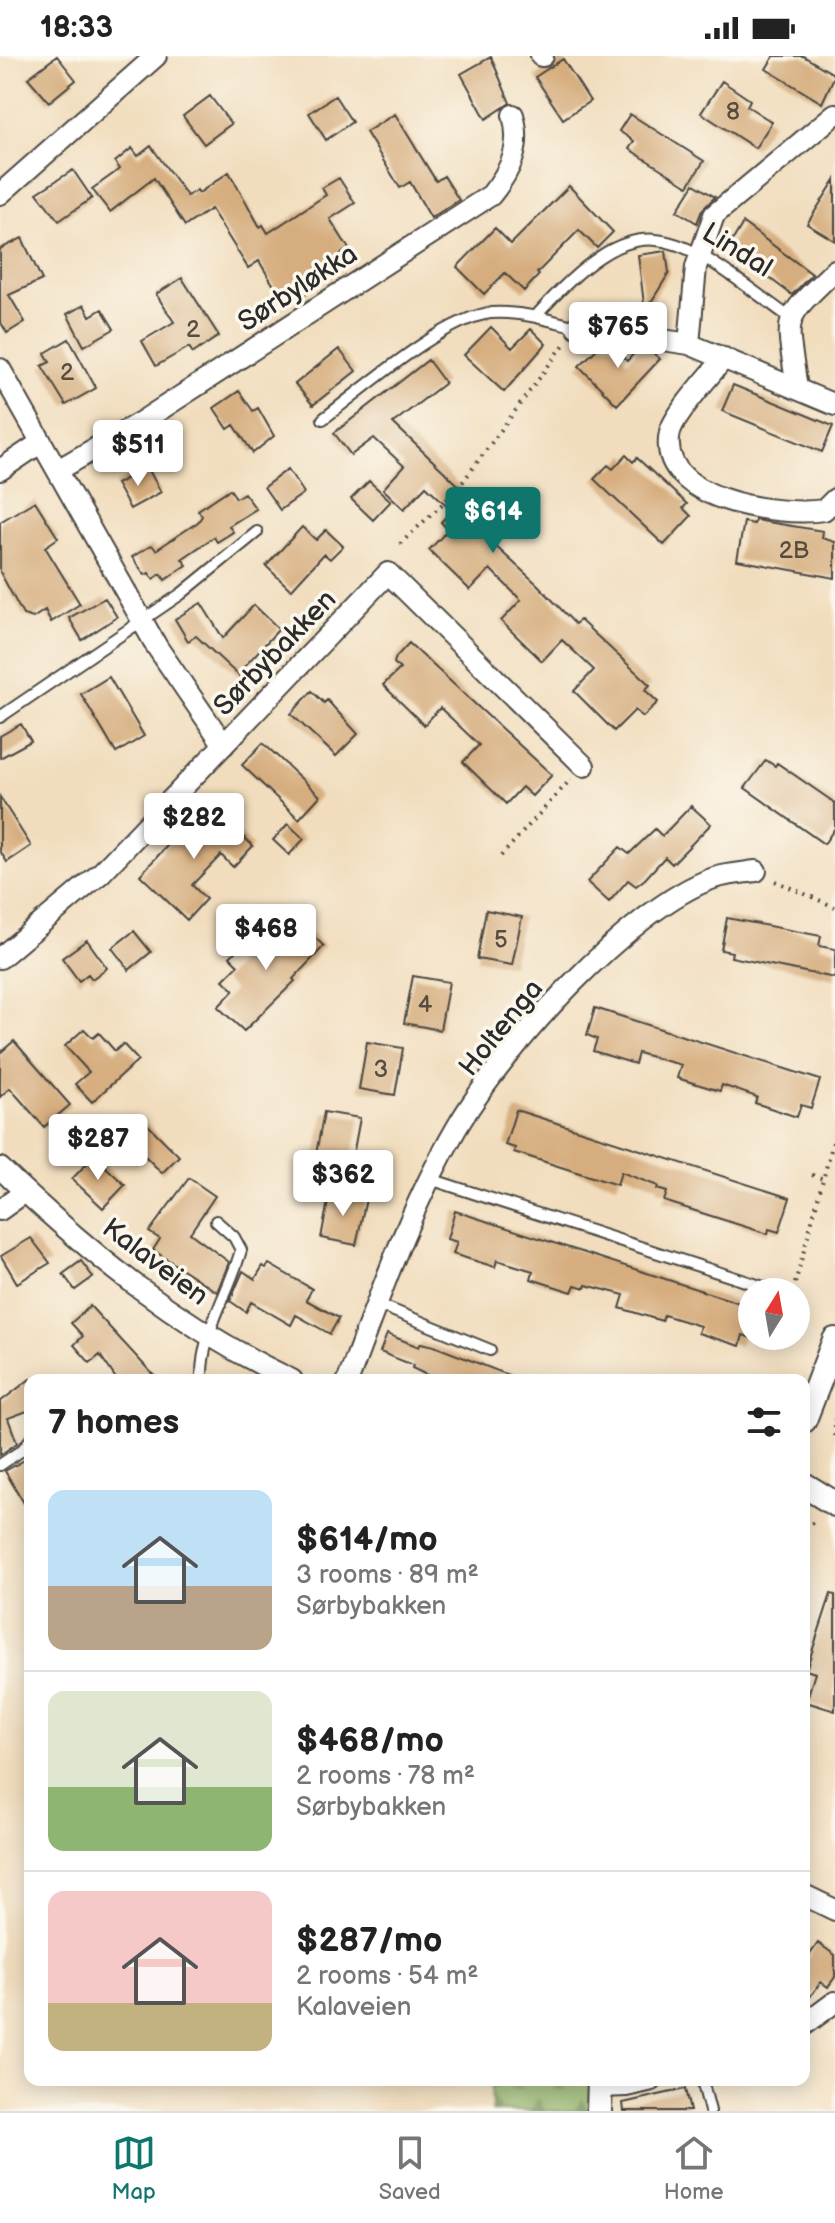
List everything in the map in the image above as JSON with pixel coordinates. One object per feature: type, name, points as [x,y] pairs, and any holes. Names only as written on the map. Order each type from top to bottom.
[{"type":"street","points":[[0,194],[156,56]]},
{"type":"street","points":[[689,344],[696,267],[714,215],[835,114]]},
{"type":"street","name":"Sørbyløkka","points":[[58,470],[141,422],[491,195],[503,180],[517,147],[513,115]]},
{"type":"street","name":"Lindal","points":[[789,317],[835,270]]},
{"type":"street","points":[[789,317],[797,388]]},
{"type":"street","points":[[577,327],[689,344],[835,405]]},
{"type":"street","points":[[724,358],[670,429],[669,446],[678,472],[692,486],[719,497],[781,512],[824,510],[835,499]]},
{"type":"street","points":[[0,369],[143,621],[224,745]]},
{"type":"street","points":[[0,470],[40,443]]},
{"type":"street","name":"Sørbybakken","points":[[0,958],[101,873],[388,573],[584,766]]},
{"type":"street","name":"Holtenga","points":[[350,1374],[430,1179],[457,1127],[495,1074],[603,951],[664,906],[713,878],[756,871]]},
{"type":"street","name":"Kalaveien","points":[[0,1168],[116,1273],[207,1335],[281,1374]]},
{"type":"street","points":[[0,1210],[25,1192]]},
{"type":"street","points":[[810,1405],[835,1340]]},
{"type":"street","points":[[810,1489],[835,1504]]},
{"type":"street","points":[[810,1898],[835,1910]]},
{"type":"street","points":[[810,2021],[835,2002]]},
{"type":"street","points":[[600,2093],[628,2086]]},
{"type":"lane","name":"Lindal","points":[[536,316],[566,283],[619,244],[669,242],[700,253],[789,317]]},
{"type":"lane","points":[[323,419],[419,347],[471,317],[489,313],[536,316],[577,327]]},
{"type":"lane","points":[[0,717],[143,621],[257,532]]},
{"type":"lane","points":[[430,1179],[738,1279]]},
{"type":"lane","points":[[203,1374],[207,1335],[232,1281],[241,1250],[234,1237],[216,1221]]},
{"type":"lane","points":[[377,1304],[490,1350]]},
{"type":"lane","points":[[0,1465],[24,1448]]},
{"type":"lane","points":[[704,2086],[710,2111]]},
{"type":"path","points":[[400,544],[456,491],[577,327]]},
{"type":"path","points":[[501,856],[584,766]]},
{"type":"path","points":[[756,871],[835,907]]},
{"type":"path","points":[[796,1278],[835,1135]]},
{"type":"path","points":[[812,1175],[824,1179]]},
{"type":"path","points":[[835,1418],[835,1440]]},
{"type":"green space","points":[[491,2086],[600,2086],[598,2111],[492,2111]]},
{"type":"building","points":[[57,56],[76,80],[49,102],[28,78]]},
{"type":"building","points":[[774,56],[803,56],[835,75],[822,103],[766,69]]},
{"type":"building","points":[[491,57],[510,103],[486,119],[461,74]]},
{"type":"building","points":[[563,59],[590,101],[563,119],[535,77]]},
{"type":"building","points":[[722,81],[750,100],[747,106],[772,122],[755,148],[701,113]]},
{"type":"building","points":[[210,96],[231,124],[204,144],[183,116]]},
{"type":"building","points":[[335,96],[352,122],[326,140],[309,113]]},
{"type":"building","points":[[395,114],[436,181],[444,176],[459,200],[431,218],[410,182],[400,188],[366,132]]},
{"type":"building","points":[[630,114],[704,161],[688,186],[629,149],[634,141],[619,131]]},
{"type":"building","points":[[151,146],[187,196],[197,190],[199,193],[229,172],[260,227],[263,225],[268,233],[326,195],[322,188],[339,178],[355,203],[330,219],[349,249],[299,280],[307,293],[286,306],[259,261],[248,268],[211,209],[185,226],[154,178],[110,212],[92,189],[120,169],[115,162],[132,148],[138,156]]},
{"type":"building","points":[[73,170],[92,198],[59,221],[37,193]]},
{"type":"building","points":[[835,180],[835,241],[807,224]]},
{"type":"building","points":[[694,184],[715,197],[702,210],[697,223],[677,211]]},
{"type":"building","points":[[569,186],[613,232],[597,248],[579,230],[524,291],[505,273],[484,294],[457,267],[495,228],[511,244]]},
{"type":"building","points":[[743,223],[812,274],[792,295],[724,244],[731,243]]},
{"type":"building","points":[[22,238],[42,280],[9,295],[25,322],[7,333],[0,321],[0,249]]},
{"type":"building","points":[[666,251],[669,273],[645,312],[638,255]]},
{"type":"building","points":[[182,278],[219,336],[193,353],[189,347],[156,366],[142,341],[174,322],[156,294]]},
{"type":"building","points":[[84,305],[90,316],[102,309],[114,329],[84,346],[67,314]]},
{"type":"building","points":[[491,327],[512,348],[531,329],[546,344],[504,392],[464,355]]},
{"type":"building","points":[[69,339],[96,388],[66,405],[42,366],[50,362],[45,353]]},
{"type":"building","points":[[602,344],[612,345],[627,361],[638,349],[652,352],[660,359],[617,405],[579,366]]},
{"type":"building","points":[[339,349],[356,371],[313,405],[295,384]]},
{"type":"building","points":[[428,360],[445,383],[393,423],[473,499],[458,512],[538,585],[575,624],[580,620],[650,685],[645,690],[658,702],[643,717],[635,710],[614,731],[574,691],[594,670],[562,640],[542,661],[501,621],[521,600],[490,569],[470,590],[429,550],[448,530],[441,522],[452,510],[426,486],[404,509],[383,489],[404,466],[374,438],[351,455],[334,433]]},
{"type":"building","points":[[733,385],[833,426],[822,452],[722,411]]},
{"type":"building","points":[[239,391],[253,411],[258,408],[274,436],[253,453],[234,425],[228,429],[214,408]]},
{"type":"building","points":[[626,455],[633,462],[637,458],[687,504],[683,508],[691,516],[664,545],[594,479],[608,465],[613,469]]},
{"type":"building","points":[[147,467],[161,492],[130,509],[116,484]]},
{"type":"building","points":[[288,469],[304,493],[280,510],[264,487]]},
{"type":"building","points":[[369,481],[391,501],[373,520],[351,499]]},
{"type":"building","points":[[230,489],[236,498],[244,493],[256,509],[229,526],[233,532],[217,542],[214,537],[182,559],[187,565],[165,580],[161,574],[153,579],[149,573],[145,575],[132,557],[152,545],[156,550],[198,522],[202,516],[198,510]]},
{"type":"building","points":[[35,501],[58,538],[45,547],[80,604],[51,622],[45,610],[33,618],[23,615],[0,572],[0,522]]},
{"type":"building","points":[[755,520],[823,531],[822,538],[835,542],[835,578],[737,560],[744,522],[754,524]]},
{"type":"building","points":[[302,527],[316,540],[326,530],[343,546],[330,559],[324,554],[291,590],[266,566]]},
{"type":"building","points":[[105,598],[117,617],[82,640],[69,618]]},
{"type":"building","points":[[201,603],[223,638],[254,605],[279,629],[242,669],[245,673],[240,677],[196,636],[188,641],[175,619]]},
{"type":"building","points":[[409,643],[552,775],[532,796],[522,787],[506,804],[463,762],[479,745],[440,708],[424,725],[383,685],[400,669],[394,663],[396,657]]},
{"type":"building","points":[[109,677],[144,736],[116,753],[81,694]]},
{"type":"building","points":[[312,691],[324,703],[327,700],[358,734],[336,756],[291,714]]},
{"type":"building","points":[[21,724],[31,741],[0,758],[0,736]]},
{"type":"building","points":[[263,743],[320,796],[299,819],[242,765]]},
{"type":"building","points":[[766,760],[775,766],[777,763],[835,803],[835,828],[824,844],[745,788]]},
{"type":"building","points":[[0,797],[31,846],[7,862],[0,851]]},
{"type":"building","points":[[691,806],[711,824],[672,864],[665,857],[636,886],[628,880],[609,902],[587,882],[620,847],[629,854],[655,829],[662,836]]},
{"type":"building","points":[[216,811],[253,846],[233,867],[221,855],[192,885],[206,899],[187,920],[140,875],[180,832],[183,835],[202,815],[207,820]]},
{"type":"building","points":[[288,824],[304,839],[289,855],[273,840]]},
{"type":"building","points":[[486,910],[522,917],[512,965],[477,959]]},
{"type":"building","points":[[727,918],[821,936],[819,946],[835,949],[835,978],[731,957],[732,952],[721,950]]},
{"type":"building","points":[[298,922],[324,946],[293,979],[295,981],[244,1031],[218,1007],[234,990],[223,980],[238,965],[230,957],[248,937],[257,945],[272,929],[283,939]]},
{"type":"building","points":[[134,931],[151,952],[129,970],[112,948]]},
{"type":"building","points":[[87,940],[107,968],[92,979],[88,974],[79,981],[62,958]]},
{"type":"building","points":[[413,976],[449,982],[440,1030],[404,1023]]},
{"type":"building","points":[[595,1008],[820,1080],[811,1108],[801,1105],[797,1117],[755,1103],[757,1097],[722,1085],[720,1091],[677,1078],[681,1065],[638,1053],[635,1064],[593,1051],[597,1039],[587,1035]]},
{"type":"building","points":[[84,1029],[93,1038],[99,1033],[115,1051],[123,1044],[138,1060],[92,1102],[75,1084],[89,1072],[65,1046]]},
{"type":"building","points":[[14,1041],[70,1105],[44,1127],[10,1088],[0,1097],[0,1053]]},
{"type":"building","points":[[367,1042],[403,1048],[395,1095],[359,1089]]},
{"type":"building","points":[[516,1110],[790,1198],[779,1232],[769,1229],[768,1234],[664,1201],[667,1192],[621,1172],[617,1185],[514,1152],[515,1148],[505,1145]]},
{"type":"building","points":[[324,1112],[360,1118],[351,1166],[315,1159]]},
{"type":"building","points":[[143,1120],[179,1156],[162,1173],[126,1137]]},
{"type":"building","points":[[94,1156],[125,1185],[103,1208],[72,1179]]},
{"type":"building","points":[[189,1178],[215,1196],[190,1233],[229,1262],[217,1292],[153,1250],[160,1239],[149,1232]]},
{"type":"building","points":[[330,1191],[366,1199],[356,1245],[321,1238]]},
{"type":"building","points":[[455,1211],[738,1302],[738,1345],[698,1333],[700,1326],[664,1315],[662,1321],[620,1308],[624,1295],[586,1285],[585,1288],[575,1285],[572,1292],[531,1279],[533,1271],[497,1260],[495,1267],[453,1254],[457,1242],[447,1239]]},
{"type":"building","points":[[31,1238],[50,1263],[17,1283],[1,1256]]},
{"type":"building","points":[[81,1261],[93,1277],[75,1290],[63,1274]]},
{"type":"building","points":[[269,1264],[312,1289],[306,1300],[339,1318],[330,1334],[296,1315],[291,1325],[251,1302],[246,1312],[230,1301],[243,1271],[255,1279],[263,1266],[266,1268]]},
{"type":"building","points":[[90,1306],[152,1374],[113,1374],[100,1355],[90,1363],[74,1345],[83,1336],[71,1323]]},
{"type":"building","points":[[387,1334],[419,1347],[421,1343],[434,1346],[506,1374],[424,1374],[412,1368],[413,1365],[380,1352]]},
{"type":"building","points":[[24,1384],[24,1412],[8,1418],[17,1443],[0,1455],[0,1402]]},
{"type":"building","points":[[24,1460],[24,1503],[5,1471]]},
{"type":"building","points":[[831,1594],[835,1595],[835,1711],[810,1703],[815,1673],[810,1671],[810,1658]]},
{"type":"building","points":[[818,1943],[835,1955],[835,1977],[828,1987],[821,1982],[810,1997],[810,1954]]},
{"type":"building","points":[[685,2089],[690,2111],[624,2111],[623,2103]]}]
